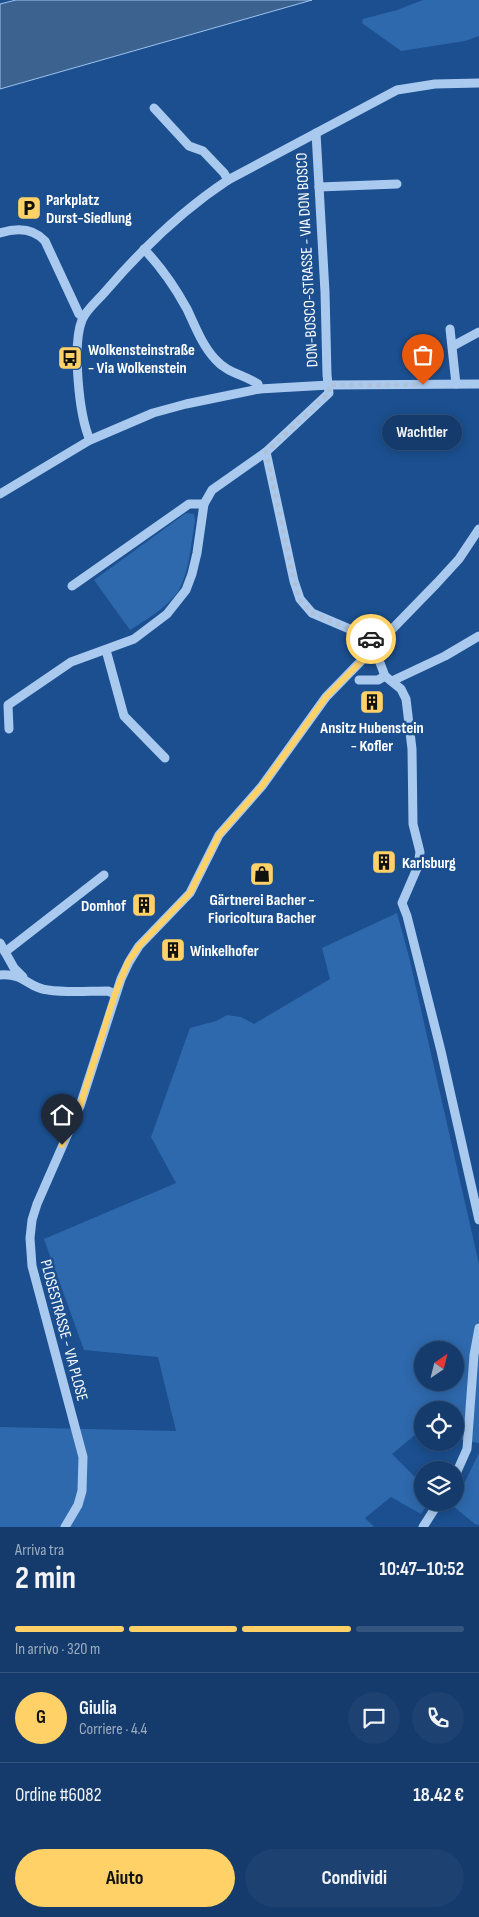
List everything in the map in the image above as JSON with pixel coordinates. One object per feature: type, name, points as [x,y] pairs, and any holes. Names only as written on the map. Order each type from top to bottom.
[{"type":"street","points":[[90,440],[82,413],[77,346],[78,332],[83,318],[144,250],[208,194],[228,180],[397,90],[435,84],[479,83]]},
{"type":"street","points":[[154,108],[189,146],[203,151],[224,173],[228,180]]},
{"type":"street","name":"DON-BOSCO-STRASSE - VIA DON BOSCO","points":[[316,133],[329,385]]},
{"type":"street","points":[[319,187],[397,184]]},
{"type":"street","points":[[0,233],[12,229],[34,232],[45,241],[79,314],[83,318]]},
{"type":"street","points":[[144,250],[168,277],[186,307],[203,343],[215,360],[230,372],[251,379],[258,384],[259,389]]},
{"type":"street","points":[[450,329],[456,384]]},
{"type":"street","points":[[453,346],[479,332]]},
{"type":"street","points":[[0,494],[90,440],[153,413],[259,389],[329,385],[479,384]]},
{"type":"street","points":[[9,729],[8,705],[71,662],[134,639],[166,614],[186,590],[197,553],[204,504],[212,490],[266,452],[329,393],[329,385]]},
{"type":"street","points":[[266,452],[300,600],[312,613],[371,639],[389,679],[401,689],[406,699],[412,749],[412,824],[420,852],[418,866],[402,903],[407,916],[441,1051],[479,1220]]},
{"type":"street","points":[[72,586],[189,504],[204,504]]},
{"type":"street","name":"PLOSESTRASSE - VIA PLOSE","points":[[65,1527],[78,1505],[82,1491],[83,1457],[33,1272],[30,1238],[32,1220],[37,1204],[80,1106],[115,994],[128,962],[139,946],[190,893],[219,835],[262,786],[326,697],[459,559],[479,529]]},
{"type":"street","points":[[358,680],[389,679],[445,656],[479,636]]},
{"type":"street","points":[[106,650],[124,716],[165,758]]},
{"type":"street","points":[[5,952],[104,875]]},
{"type":"street","points":[[0,943],[14,968],[35,987],[48,990],[108,991],[115,994]]},
{"type":"street","points":[[0,976],[12,974],[25,979]]},
{"type":"street","points":[[462,1461],[467,1449],[474,1355],[479,1328]]},
{"type":"street","points":[[423,1527],[433,1511]]},
{"type":"shaded area","points":[[16,0],[312,0],[0,89],[0,4]]},
{"type":"shaded area","points":[[423,0],[479,0],[479,36],[465,41],[401,51],[362,23],[363,19],[397,10]]},
{"type":"shaded area","points":[[186,513],[194,514],[195,521],[188,562],[181,586],[172,599],[130,630],[94,580]]},
{"type":"shaded area","points":[[397,913],[409,957],[479,1264],[479,1443],[464,1440],[464,1401],[414,1401],[414,1436],[392,1454],[414,1476],[414,1510],[391,1497],[365,1518],[374,1527],[0,1527],[0,1427],[176,1431],[158,1357],[84,1350],[44,1239],[176,1183],[151,1137],[190,1028],[216,1021],[227,1015],[241,1017],[254,1024],[330,979],[322,948]]},
{"type":"shaded area","points":[[479,1453],[479,1525],[459,1511],[464,1511],[464,1484]]},
{"type":"way so far","points":[[371,639],[312,613],[300,600],[266,452],[329,393],[329,385],[423,385]]},
{"type":"place","name":"Parkplatz Durst-Siedlung","points":[[29,208]]},
{"type":"place","name":"Wolkensteinstraße - Via Wolkenstein","points":[[70,358]]},
{"type":"place","name":"Wachtler","points":[[423,385]]},
{"type":"place","name":"Ansitz Hubenstein - Kofler","points":[[372,702]]},
{"type":"place","name":"Karlsburg","points":[[384,862]]},
{"type":"place","name":"Gärtnerei Bacher - Fioricoltura Bacher","points":[[262,874]]},
{"type":"place","name":"Domhof","points":[[144,905]]},
{"type":"place","name":"Winkelhofer","points":[[173,950]]},
{"type":"route","points":[[62,1145],[80,1106],[115,994],[128,962],[139,946],[190,893],[219,835],[236,818],[262,786],[326,697],[375,647],[371,639]]}]
